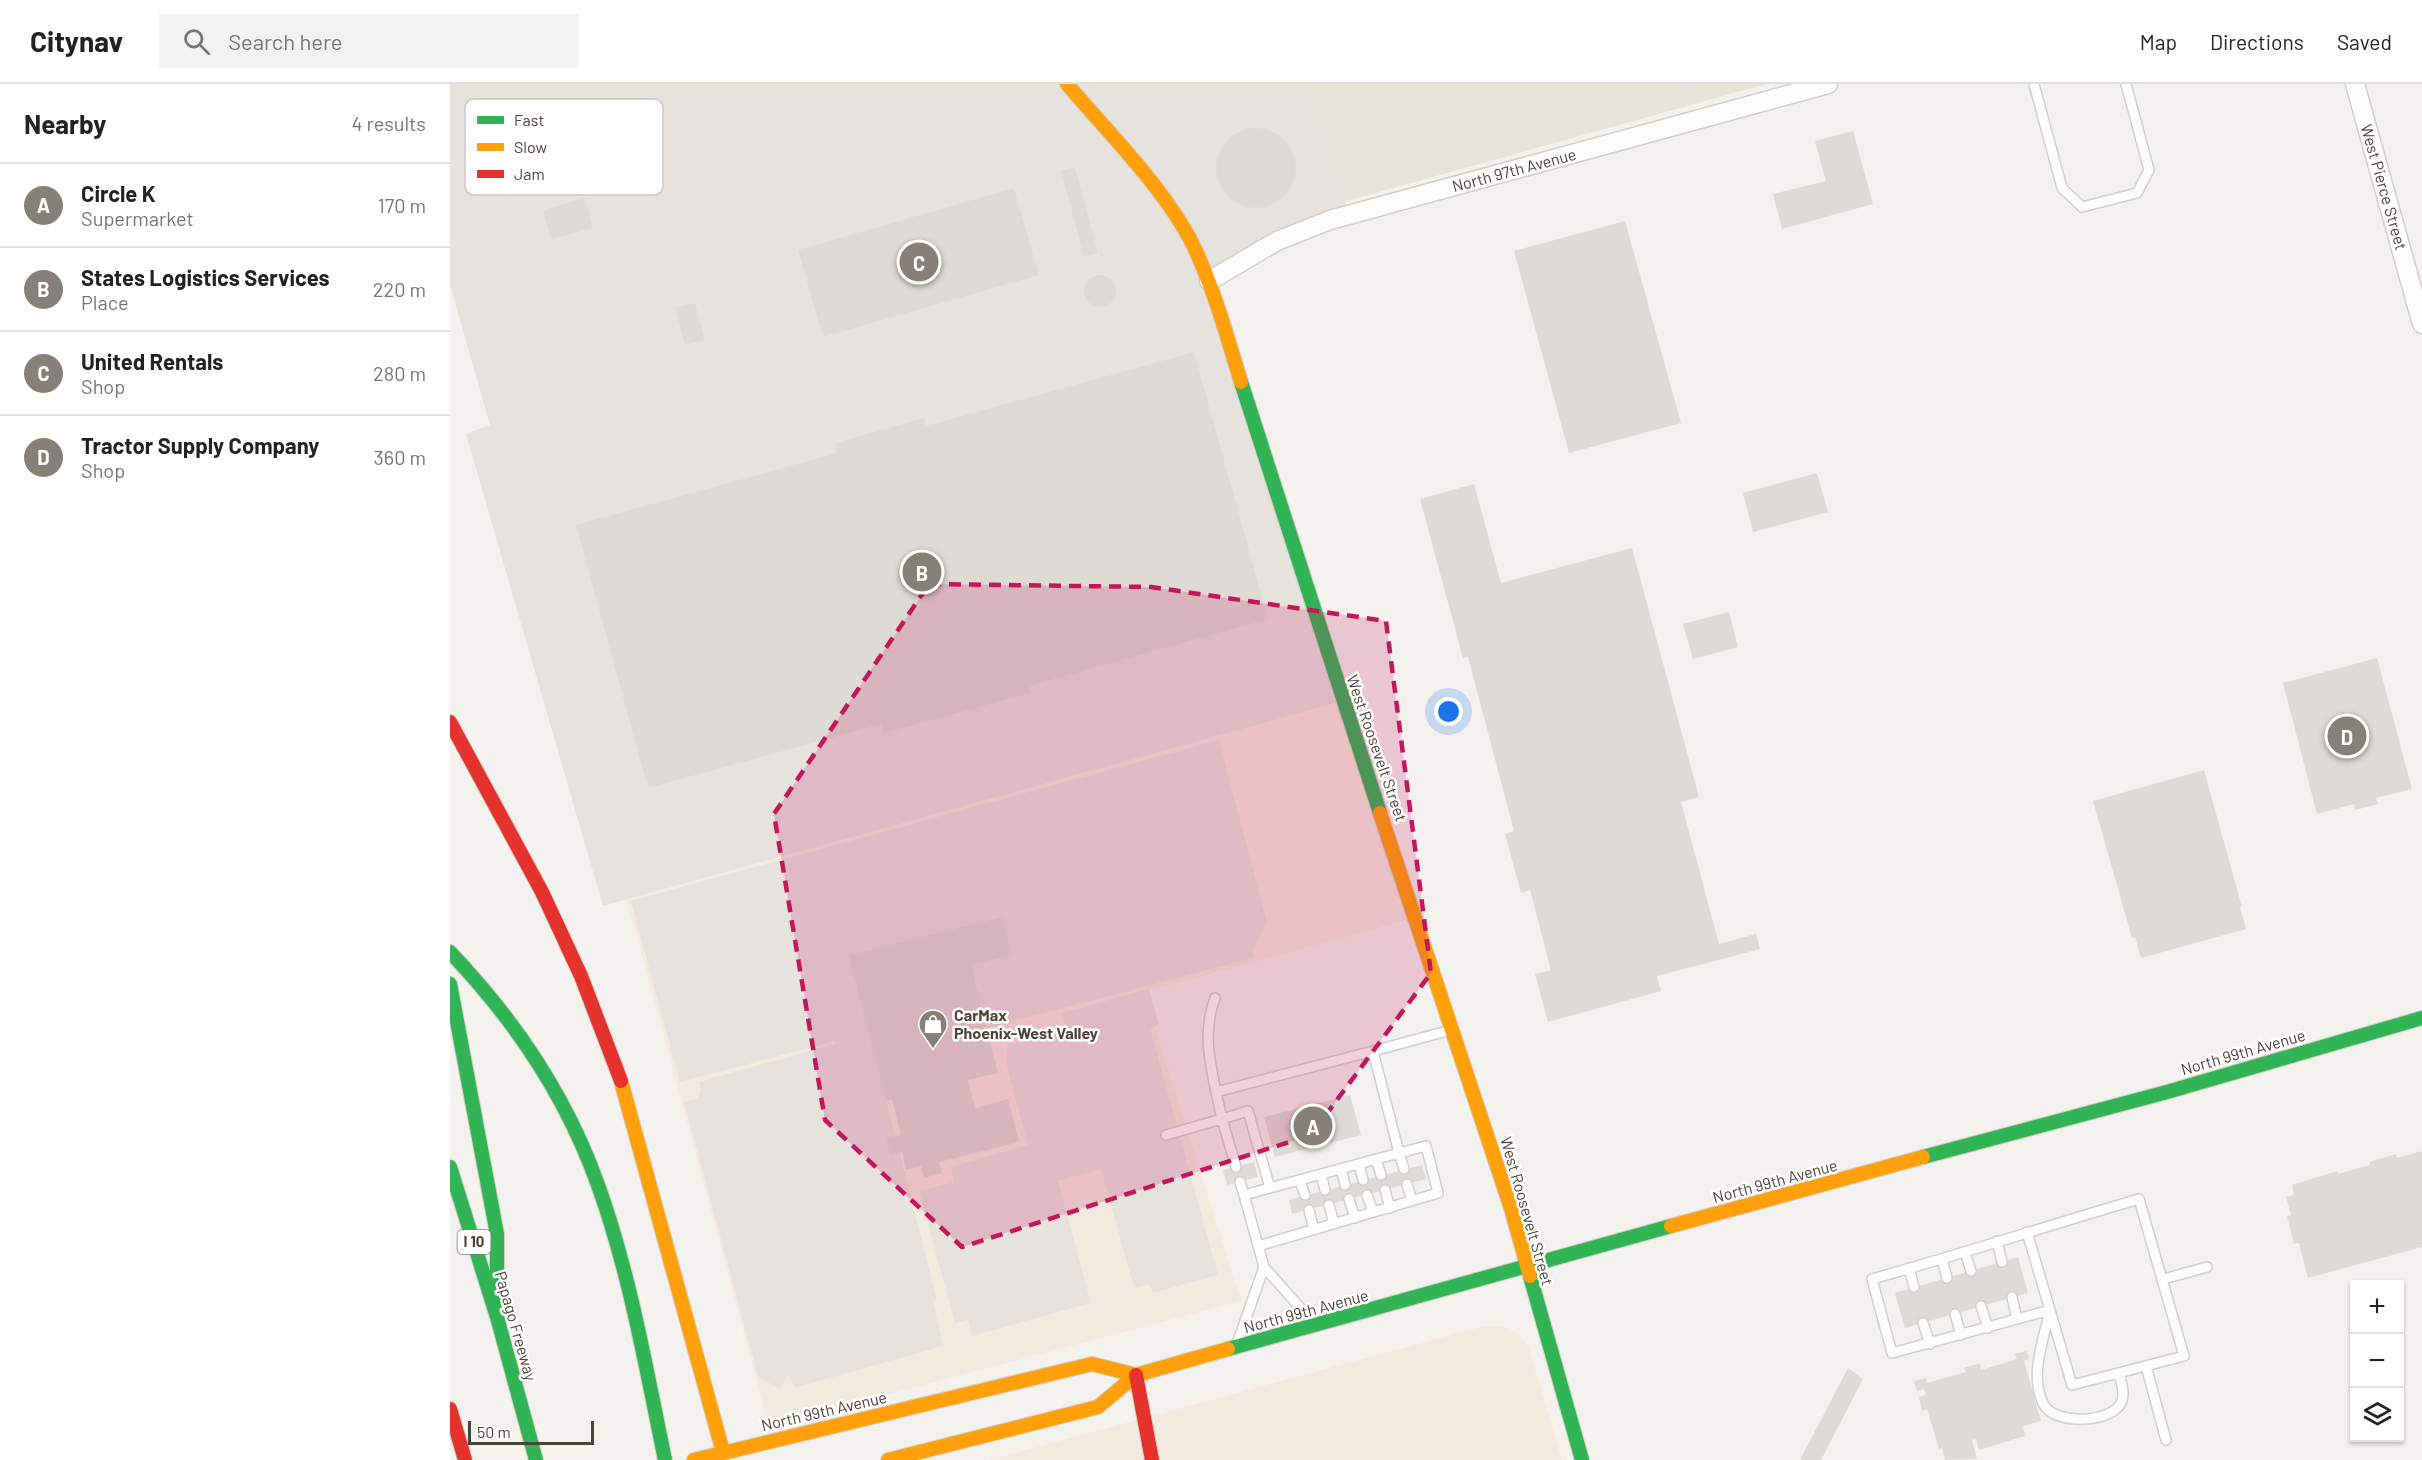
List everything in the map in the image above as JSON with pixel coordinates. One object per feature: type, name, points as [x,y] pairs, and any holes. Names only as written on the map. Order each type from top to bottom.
[{"type":"main road","name":"West Roosevelt Street","points":[[1067,84],[1167,203],[1189,238],[1209,281],[1343,701],[1512,1208],[1582,1460]]},
{"type":"main road","points":[[450,722],[542,892],[581,976],[627,1096],[724,1456]]},
{"type":"main road","points":[[450,952],[475,976],[522,1038],[550,1084],[596,1179],[621,1259],[665,1460]]},
{"type":"main road","points":[[450,984],[496,1234],[497,1317]]},
{"type":"main road","name":"North 99th Avenue","points":[[888,1460],[1098,1407],[1136,1375],[2167,1092],[2422,1018]]},
{"type":"main road","name":"Papago Freeway","points":[[450,1167],[497,1317],[536,1460]]},
{"type":"main road","name":"North 99th Avenue","points":[[694,1460],[724,1456],[1092,1364],[1136,1375]]},
{"type":"main road","points":[[1136,1375],[1152,1460]]},
{"type":"main road","points":[[450,1409],[465,1460]]},
{"type":"street","name":"North 97th Avenue","points":[[1209,281],[1277,241],[1330,220],[1802,86],[1828,84]]},
{"type":"street","name":"West Pierce Street","points":[[2355,84],[2422,324]]},
{"type":"lane","points":[[2034,84],[2062,188],[2082,207],[2137,193],[2150,170],[2126,84]]},
{"type":"lane","points":[[1215,998],[1208,1018],[1206,1041],[1215,1092],[1236,1167]]},
{"type":"lane","points":[[1215,1092],[1454,1029]]},
{"type":"lane","points":[[1372,1051],[1404,1169]]},
{"type":"lane","points":[[1166,1135],[1248,1111],[1270,1188]]},
{"type":"lane","points":[[1244,1196],[1426,1146],[1438,1193],[1258,1246]]},
{"type":"lane","points":[[1376,1159],[1381,1175]]},
{"type":"lane","points":[[1359,1164],[1363,1180]]},
{"type":"lane","points":[[1341,1169],[1346,1185]]},
{"type":"lane","points":[[1321,1175],[1325,1190]]},
{"type":"lane","points":[[1300,1180],[1305,1195]]},
{"type":"lane","points":[[1240,1182],[1264,1267],[1316,1325]]},
{"type":"lane","points":[[1407,1184],[1412,1201]]},
{"type":"lane","points":[[1385,1190],[1390,1208]]},
{"type":"lane","points":[[1367,1195],[1373,1212]]},
{"type":"lane","points":[[2027,1232],[2050,1310],[2072,1385],[2184,1356],[2164,1279],[2139,1199],[2027,1232],[1997,1241],[1909,1269],[1872,1279],[1892,1353],[2050,1310]]},
{"type":"lane","points":[[1349,1200],[1355,1218]]},
{"type":"lane","points":[[1329,1205],[1334,1224]]},
{"type":"lane","points":[[1309,1210],[1314,1230]]},
{"type":"lane","points":[[1997,1241],[2002,1262]]},
{"type":"lane","points":[[1965,1251],[1971,1271]]},
{"type":"lane","points":[[1942,1259],[1947,1278]]},
{"type":"lane","points":[[1236,1347],[1264,1267]]},
{"type":"lane","points":[[2164,1279],[2207,1267]]},
{"type":"lane","points":[[1909,1269],[1914,1287]]},
{"type":"lane","points":[[2012,1297],[2017,1319]]},
{"type":"lane","points":[[1981,1306],[1988,1328]]},
{"type":"lane","points":[[2050,1310],[2037,1373],[2044,1406],[2051,1412],[2077,1421],[2113,1412],[2121,1404],[2124,1395],[2119,1373]]},
{"type":"lane","points":[[1955,1314],[1961,1335]]},
{"type":"lane","points":[[1923,1323],[1930,1344]]},
{"type":"lane","points":[[2146,1366],[2166,1440]]},
{"type":"highlighted area","points":[[929,584],[1151,587],[1386,621],[1431,973],[1311,1135],[962,1247],[825,1120],[774,814]]},
{"type":"shaded area","points":[[450,84],[1310,84],[1349,215],[1209,281],[1343,701],[603,906],[466,434],[490,425],[450,285]]},
{"type":"shaded area","points":[[1310,84],[1766,84],[1343,202]]},
{"type":"shaded area","points":[[1343,701],[1417,917],[1144,992],[1241,1301],[769,1426],[627,900]]},
{"type":"shaded area","points":[[1219,740],[1267,923],[1253,949],[1253,958],[987,1028],[971,965],[1011,955],[1002,917],[849,955],[937,1300],[933,1301],[943,1346],[794,1388],[791,1376],[787,1376],[780,1390],[758,1376],[684,1102],[698,1098],[701,1091],[699,1082],[835,1044],[835,1041],[680,1082],[631,901]]},
{"type":"shaded area","points":[[1149,989],[1159,1025],[1150,1028],[1218,1275],[1153,1293],[1150,1284],[1134,1288],[1101,1169],[1058,1181],[1091,1303],[972,1336],[968,1320],[955,1323],[919,1191],[954,1182],[951,1167],[1028,1145],[1006,1063],[1008,1045],[1066,1029],[1062,1013]]},
{"type":"shaded area","points":[[1485,1326],[1503,1326],[1517,1333],[1528,1346],[1562,1460],[989,1460]]},
{"type":"building","points":[[1256,128],[1271,131],[1284,140],[1293,153],[1296,168],[1293,183],[1284,196],[1271,205],[1256,208],[1241,205],[1228,196],[1219,183],[1216,168],[1219,153],[1228,140],[1241,131]]},
{"type":"building","points":[[1853,131],[1873,204],[1782,229],[1773,194],[1826,181],[1815,141]]},
{"type":"building","points":[[1075,167],[1098,253],[1084,256],[1061,171]]},
{"type":"building","points":[[1014,188],[1039,275],[823,337],[798,250]]},
{"type":"building","points":[[585,198],[593,228],[551,239],[543,210]]},
{"type":"building","points":[[1625,221],[1681,423],[1569,453],[1514,251]]},
{"type":"building","points":[[1100,275],[1111,280],[1116,291],[1111,302],[1100,307],[1089,302],[1084,291],[1089,280]]},
{"type":"building","points":[[695,303],[705,340],[685,345],[675,308]]},
{"type":"building","points":[[1194,352],[1268,619],[1028,686],[1030,693],[884,733],[881,724],[648,788],[576,525],[837,453],[835,443],[924,418],[926,426]]},
{"type":"building","points":[[1817,473],[1828,512],[1753,532],[1743,493]]},
{"type":"building","points":[[1474,484],[1501,583],[1632,548],[1699,797],[1681,802],[1719,944],[1756,934],[1760,949],[1657,976],[1661,991],[1548,1022],[1535,974],[1551,970],[1530,890],[1521,893],[1505,834],[1514,831],[1468,657],[1463,658],[1420,499]]},
{"type":"building","points":[[1729,612],[1738,647],[1693,659],[1683,624]]},
{"type":"building","points":[[2377,658],[2412,789],[2376,798],[2378,804],[2355,810],[2354,804],[2317,814],[2283,683]]},
{"type":"building","points":[[2204,770],[2246,929],[2141,958],[2135,937],[2132,938],[2093,801]]},
{"type":"building","name":"CarMax Phoenix-West Valley","points":[[1002,917],[1012,955],[971,965],[998,1073],[968,1080],[975,1108],[1008,1099],[1019,1142],[939,1162],[942,1173],[924,1178],[921,1166],[906,1170],[902,1152],[890,1155],[886,1138],[901,1135],[892,1099],[886,1101],[849,955]]},
{"type":"building","points":[[1350,1095],[1361,1135],[1275,1157],[1264,1117]]},
{"type":"building","points":[[2422,1151],[2422,1247],[2308,1278],[2299,1243],[2294,1244],[2287,1216],[2291,1215],[2286,1197],[2294,1195],[2292,1185],[2337,1171],[2338,1174],[2370,1165],[2369,1162],[2396,1154],[2397,1158]]},
{"type":"building","points":[[1254,1162],[1258,1177],[1227,1185],[1223,1170]]},
{"type":"building","points":[[1422,1165],[1426,1179],[1292,1214],[1289,1200]]},
{"type":"building","points":[[2018,1257],[2028,1293],[1905,1328],[1895,1293]]},
{"type":"building","points":[[2027,1351],[2029,1359],[2024,1361],[2041,1421],[2023,1426],[2025,1436],[1979,1450],[1976,1439],[1972,1440],[1977,1459],[1945,1460],[1942,1448],[1939,1449],[1927,1409],[1922,1411],[1919,1397],[1926,1395],[1924,1389],[1917,1391],[1914,1381],[1926,1378],[1927,1383],[1966,1372],[1964,1368],[1980,1363],[1981,1370],[2017,1359],[2015,1354]]},
{"type":"building","points":[[1848,1368],[1863,1379],[1821,1460],[1800,1460]]},
{"type":"traffic: fast","points":[[1241,382],[1380,813]]},
{"type":"traffic: fast","points":[[450,952],[496,1004],[517,1032],[571,1121],[585,1153],[609,1219],[628,1287],[665,1460]]},
{"type":"traffic: fast","points":[[450,984],[497,1234],[497,1317]]},
{"type":"traffic: fast","points":[[1923,1157],[2167,1092],[2422,1018]]},
{"type":"traffic: fast","points":[[450,1167],[497,1317],[536,1460]]},
{"type":"traffic: fast","points":[[1228,1349],[1671,1226]]},
{"type":"traffic: fast","points":[[1530,1276],[1582,1460]]},
{"type":"traffic: slow","points":[[1067,84],[1149,179],[1190,239],[1212,291],[1241,382]]},
{"type":"traffic: slow","points":[[1380,813],[1511,1208],[1530,1276]]},
{"type":"traffic: slow","points":[[621,1081],[723,1452]]},
{"type":"traffic: slow","points":[[1671,1226],[1923,1157]]},
{"type":"traffic: slow","points":[[888,1460],[1098,1407],[1136,1375],[1228,1349]]},
{"type":"traffic: slow","points":[[694,1460],[1092,1364],[1136,1375]]},
{"type":"traffic: jam","points":[[450,722],[542,892],[581,976],[621,1081]]},
{"type":"traffic: jam","points":[[1136,1375],[1152,1460]]},
{"type":"traffic: jam","points":[[450,1409],[465,1460]]},
{"type":"place","name":"United Rentals","points":[[919,262]]},
{"type":"place","name":"States Logistics Services","points":[[922,572]]},
{"type":"place","name":"Tractor Supply Company","points":[[2347,736]]},
{"type":"place","name":"CarMax Phoenix-West Valley","points":[[933,1050]]},
{"type":"place","name":"Circle K","points":[[1313,1126]]}]
